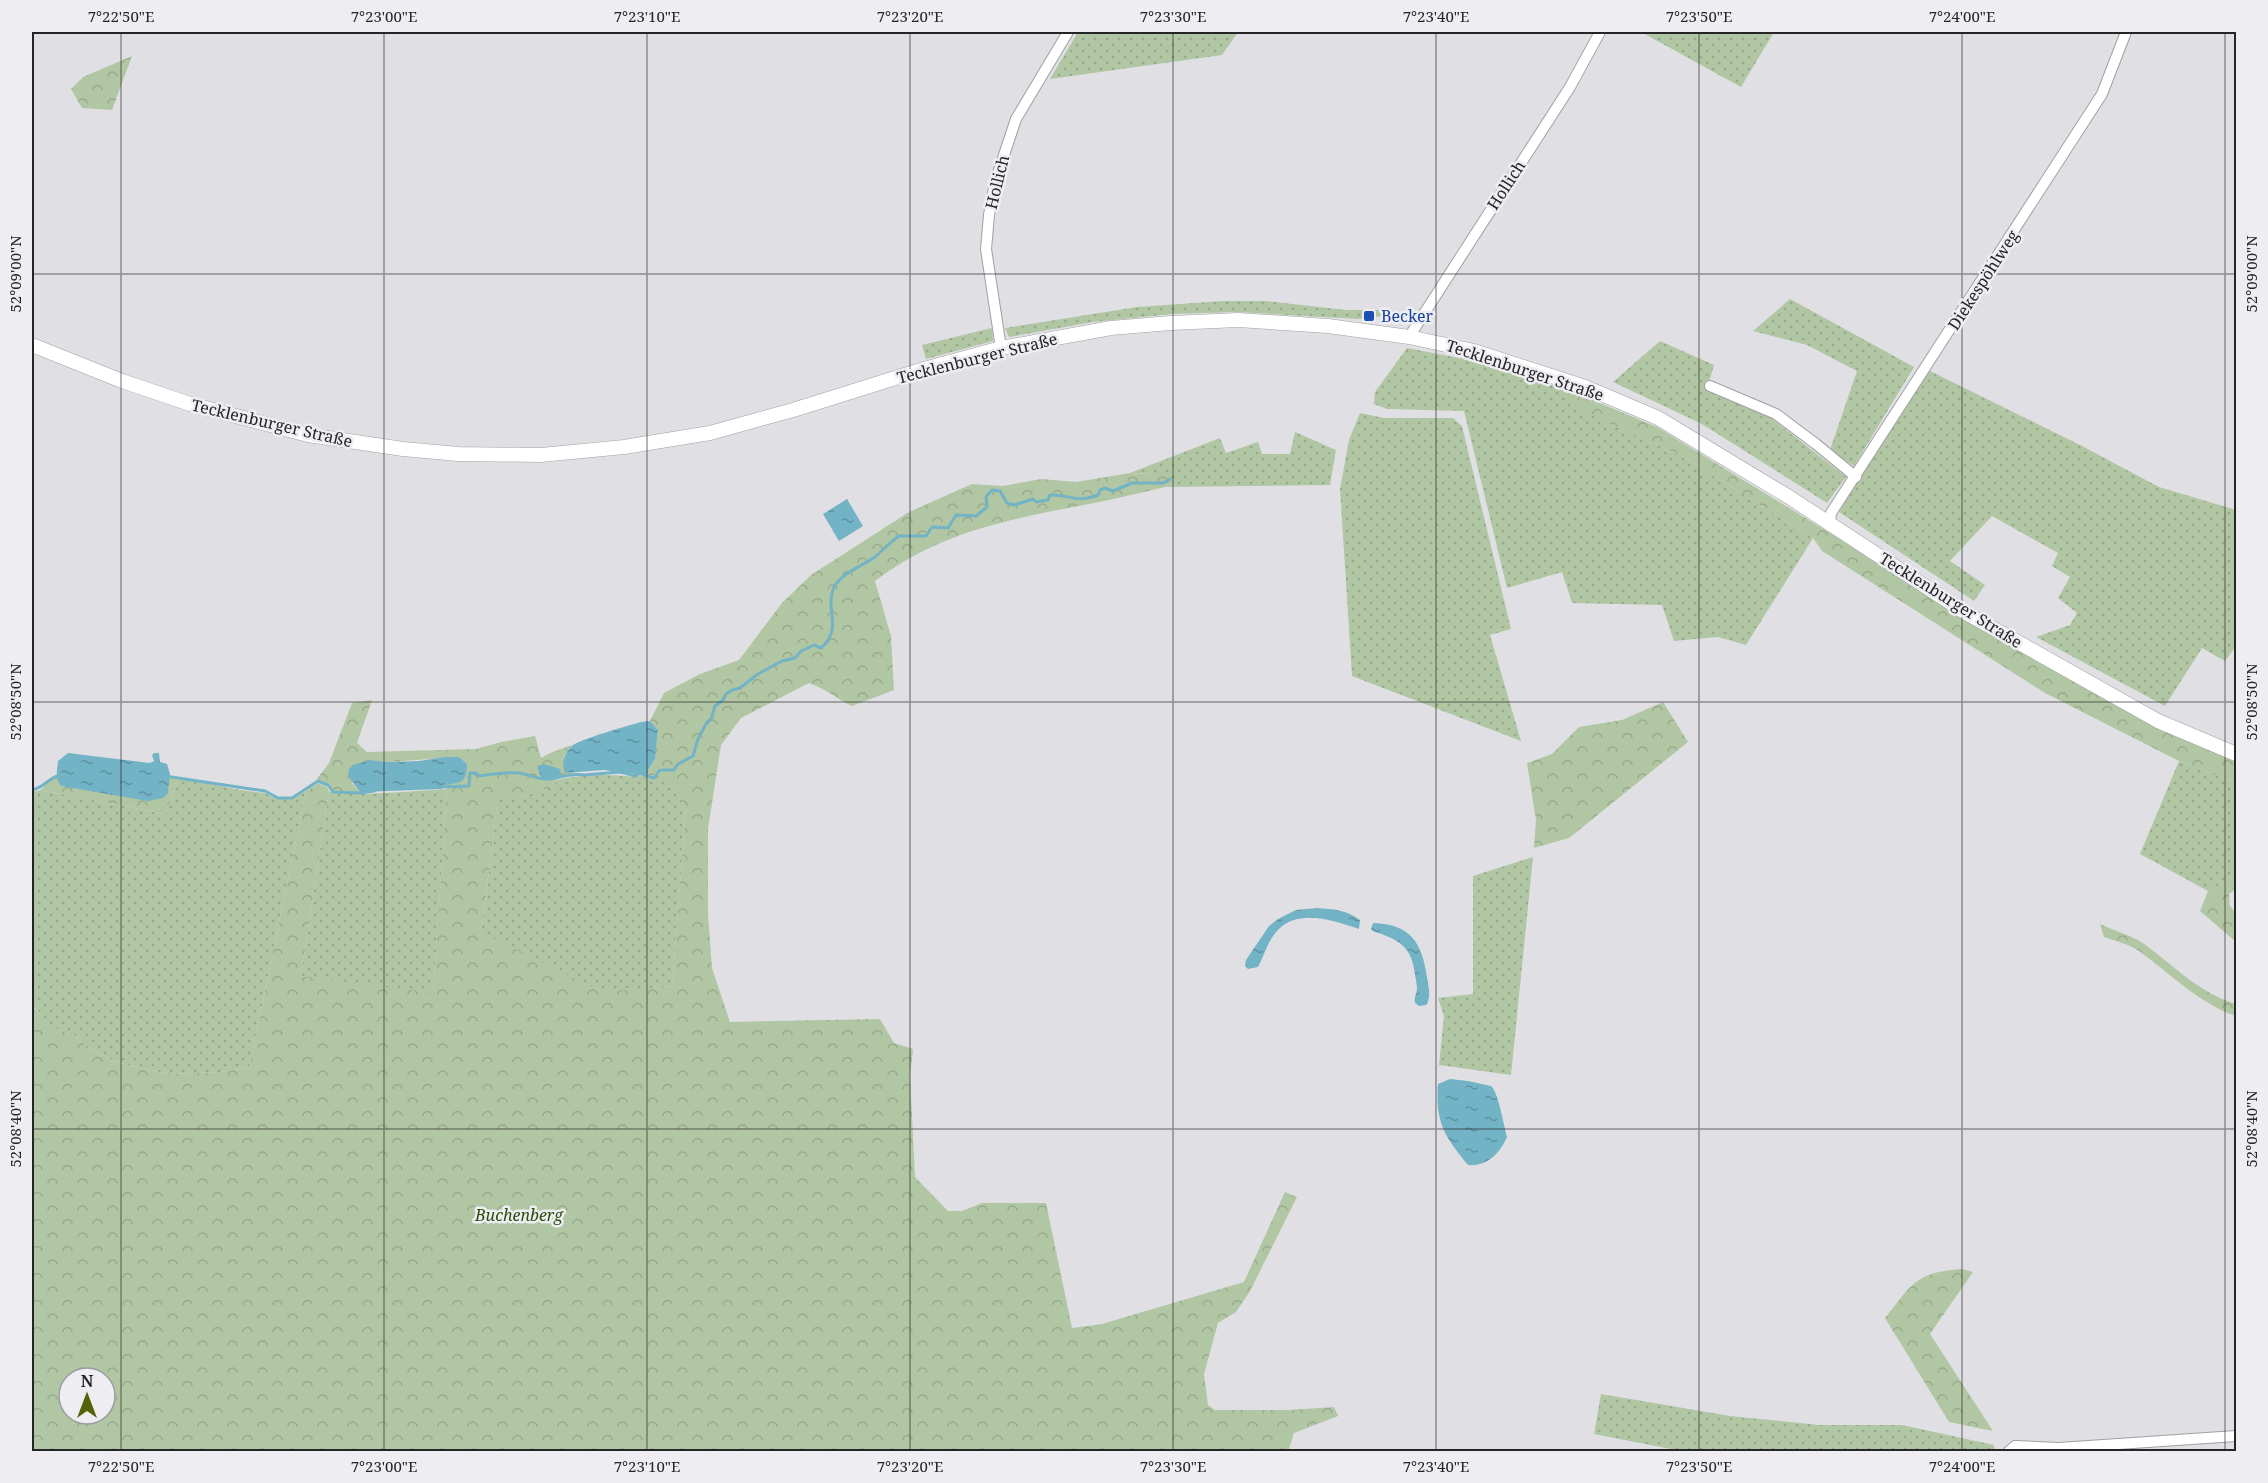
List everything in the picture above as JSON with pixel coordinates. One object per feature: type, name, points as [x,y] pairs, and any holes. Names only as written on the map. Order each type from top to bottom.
[{"type":"main road","name":"Tecklenburger Straße","points":[[32,345],[122,381],[190,404],[308,435],[458,454],[529,455],[624,447],[710,433],[1001,348],[1112,328],[1239,320],[1328,326],[1409,337],[1474,351],[1585,387],[1658,418],[1830,523],[1966,613],[2158,721],[2236,754]]},
{"type":"street","name":"Hollich","points":[[1001,348],[986,249],[995,182],[1016,120],[1068,32]]},
{"type":"street","name":"Hollich","points":[[1409,337],[1570,87],[1600,32]]},
{"type":"street","name":"Diekespöhlweg","points":[[1830,523],[1831,513],[2102,94],[2127,32]]},
{"type":"street","points":[[1710,386],[1776,414],[1856,477]]},
{"type":"street","points":[[2008,1452],[2014,1446],[2059,1448],[2236,1436]]},
{"type":"green space","points":[[1078,32],[1238,32],[1222,55],[1050,79]]},
{"type":"green space","points":[[1641,32],[1774,32],[1741,87]]},
{"type":"green space","points":[[132,56],[112,110],[82,108],[71,89],[83,77]]},
{"type":"green space","points":[[1790,299],[1914,367],[1854,466],[1830,450],[1857,371],[1807,345],[1753,331]]},
{"type":"green space","points":[[1223,301],[1265,301],[1346,310],[1389,310],[1413,316],[1409,324],[1384,316],[1359,319],[1237,312],[1172,314],[1093,322],[1009,337],[1005,328],[1137,307]]},
{"type":"green space","points":[[992,328],[993,341],[926,359],[922,345]]},
{"type":"green space","points":[[1660,341],[1714,365],[1707,389],[1766,414],[1846,477],[1827,503],[1702,424],[1613,382]]},
{"type":"green space","points":[[1407,348],[1485,363],[1576,393],[1572,406],[1684,457],[1813,538],[1746,645],[1718,637],[1674,641],[1662,605],[1572,603],[1562,572],[1507,588],[1464,411],[1387,409],[1374,404],[1375,392]]},
{"type":"green space","points":[[1930,371],[2159,487],[2236,510],[2236,646],[2225,661],[2202,648],[2165,706],[2036,637],[2070,625],[2077,613],[2058,598],[2070,577],[2052,566],[2058,553],[1992,516],[1950,561],[1985,585],[1974,601],[1839,512],[1868,463]]},
{"type":"green space","points":[[1576,393],[1657,427],[1838,538],[1968,622],[2158,729],[2236,761],[2236,783],[2179,761],[2045,693],[1822,551],[1813,538],[1684,457],[1571,406]]},
{"type":"green space","points":[[1360,413],[1384,418],[1453,418],[1462,426],[1511,629],[1490,635],[1521,741],[1352,676],[1340,489],[1349,440]]},
{"type":"green space","points":[[1295,432],[1336,450],[1330,485],[1165,487],[1171,484],[1153,474],[1130,473],[1220,438],[1226,453],[1258,442],[1262,454],[1290,454]]},
{"type":"green space","name":"Buchenberg","points":[[1130,473],[1153,474],[1169,478],[1171,484],[975,530],[949,539],[899,564],[875,581],[891,636],[894,690],[852,706],[809,683],[741,718],[721,745],[708,829],[708,915],[712,968],[730,1022],[880,1019],[894,1043],[913,1049],[910,1076],[915,1177],[948,1211],[962,1211],[982,1203],[1046,1203],[1072,1328],[1102,1324],[1244,1282],[1285,1192],[1297,1197],[1250,1291],[1236,1312],[1218,1323],[1204,1374],[1208,1405],[1215,1410],[1288,1410],[1334,1407],[1338,1416],[1294,1433],[1288,1452],[32,1451],[32,1007],[44,1016],[42,1023],[81,1038],[85,1046],[116,1062],[168,1074],[220,1072],[249,1068],[306,791],[318,783],[327,787],[329,791],[301,976],[433,993],[447,789],[442,786],[467,764],[459,757],[388,762],[371,760],[352,783],[360,792],[331,789],[329,784],[317,779],[329,763],[352,703],[372,700],[357,743],[367,752],[476,749],[535,736],[541,758],[572,745],[564,756],[565,772],[578,773],[557,777],[554,787],[536,791],[521,798],[498,800],[481,932],[602,992],[672,986],[686,807],[672,788],[661,780],[661,768],[653,776],[647,775],[655,759],[658,730],[650,721],[664,693],[700,674],[739,660],[782,603],[811,575],[909,512],[972,484],[1003,486],[1041,479],[1076,482]]},
{"type":"green space","points":[[1663,702],[1688,742],[1569,838],[1534,848],[1536,820],[1527,763],[1552,754],[1579,727],[1622,720]]},
{"type":"green space","points":[[2179,761],[2236,783],[2236,875],[2208,891],[2140,854]]},
{"type":"green space","points":[[662,771],[661,780],[672,788],[686,807],[672,986],[602,993],[481,933],[498,799],[521,798],[536,791],[554,787],[556,780],[566,778],[596,775],[636,777],[639,775],[654,779]]},
{"type":"green space","points":[[57,777],[61,786],[168,793],[169,778],[179,778],[165,814],[41,790],[52,778]]},
{"type":"green space","points":[[179,778],[265,793],[277,799],[292,799],[306,791],[249,1068],[220,1072],[168,1074],[116,1062],[85,1046],[81,1038],[41,1023],[44,1016],[32,1006],[32,792],[41,790],[165,814]]},
{"type":"green space","points":[[447,789],[433,994],[301,976],[329,791],[366,794]]},
{"type":"green space","points":[[1533,857],[1511,1075],[1439,1065],[1444,1016],[1438,998],[1473,994],[1473,876]]},
{"type":"green space","points":[[2236,875],[2236,889],[2229,894],[2230,906],[2236,913],[2236,942],[2200,911],[2208,891]]},
{"type":"green space","points":[[2100,924],[2142,942],[2200,987],[2236,1004],[2236,1016],[2209,1004],[2135,949],[2104,937]]},
{"type":"green space","points":[[1962,1269],[1973,1272],[1930,1334],[1993,1431],[1949,1422],[1885,1318],[1916,1282],[1934,1273]]},
{"type":"green space","points":[[1601,1394],[1730,1416],[1819,1425],[1902,1425],[1994,1445],[1995,1451],[1686,1452],[1594,1434]]},
{"type":"water","points":[[847,499],[863,526],[839,541],[823,514]]},
{"type":"water","points":[[650,721],[658,730],[655,759],[647,775],[639,772],[636,774],[604,770],[565,773],[563,762],[572,746],[594,736]]},
{"type":"water","points":[[68,753],[150,763],[154,761],[152,755],[159,753],[160,762],[167,764],[170,774],[168,793],[163,798],[148,801],[61,786],[57,777],[58,761]]},
{"type":"water","points":[[459,757],[467,764],[467,771],[464,779],[442,786],[442,789],[360,792],[348,776],[349,769],[353,765],[371,760],[419,761]]},
{"type":"water","points":[[544,764],[560,769],[561,774],[554,778],[541,778],[537,766]]},
{"type":"water","points":[[1317,908],[1350,914],[1360,920],[1359,929],[1317,918],[1296,919],[1286,923],[1278,930],[1258,967],[1248,969],[1245,966],[1246,960],[1269,926],[1296,910]]},
{"type":"water","points":[[1373,923],[1396,927],[1412,937],[1422,954],[1425,965],[1429,988],[1429,999],[1426,1005],[1419,1006],[1415,1003],[1417,990],[1411,957],[1397,941],[1373,931],[1371,929]]},
{"type":"water","points":[[1450,1079],[1491,1086],[1494,1089],[1507,1137],[1497,1153],[1481,1164],[1468,1165],[1443,1129],[1438,1109],[1438,1084]]},
{"type":"waterway","points":[[440,787],[469,786],[470,773],[476,773],[479,776],[518,773],[546,779],[575,774],[620,772],[636,776],[639,773],[654,778],[660,770],[674,770],[678,764],[693,756],[698,739],[711,719],[715,706],[723,700],[726,694],[740,688],[758,674],[782,661],[795,658],[801,651],[814,645],[821,648],[828,641],[833,626],[831,603],[834,587],[842,578],[875,557],[899,536],[926,536],[932,527],[948,528],[956,515],[976,516],[987,507],[986,497],[992,490],[1000,491],[1007,503],[1014,505],[1033,499],[1036,502],[1048,500],[1050,495],[1078,499],[1090,498],[1098,495],[1100,490],[1105,488],[1113,491],[1132,483],[1164,483],[1170,479]]},
{"type":"waterway","points":[[32,790],[60,775]]},
{"type":"waterway","points":[[165,776],[265,791],[278,798],[292,798],[318,781],[328,785],[333,792],[374,791]]},
{"type":"place","name":"Becker","points":[[1369,316]]}]
